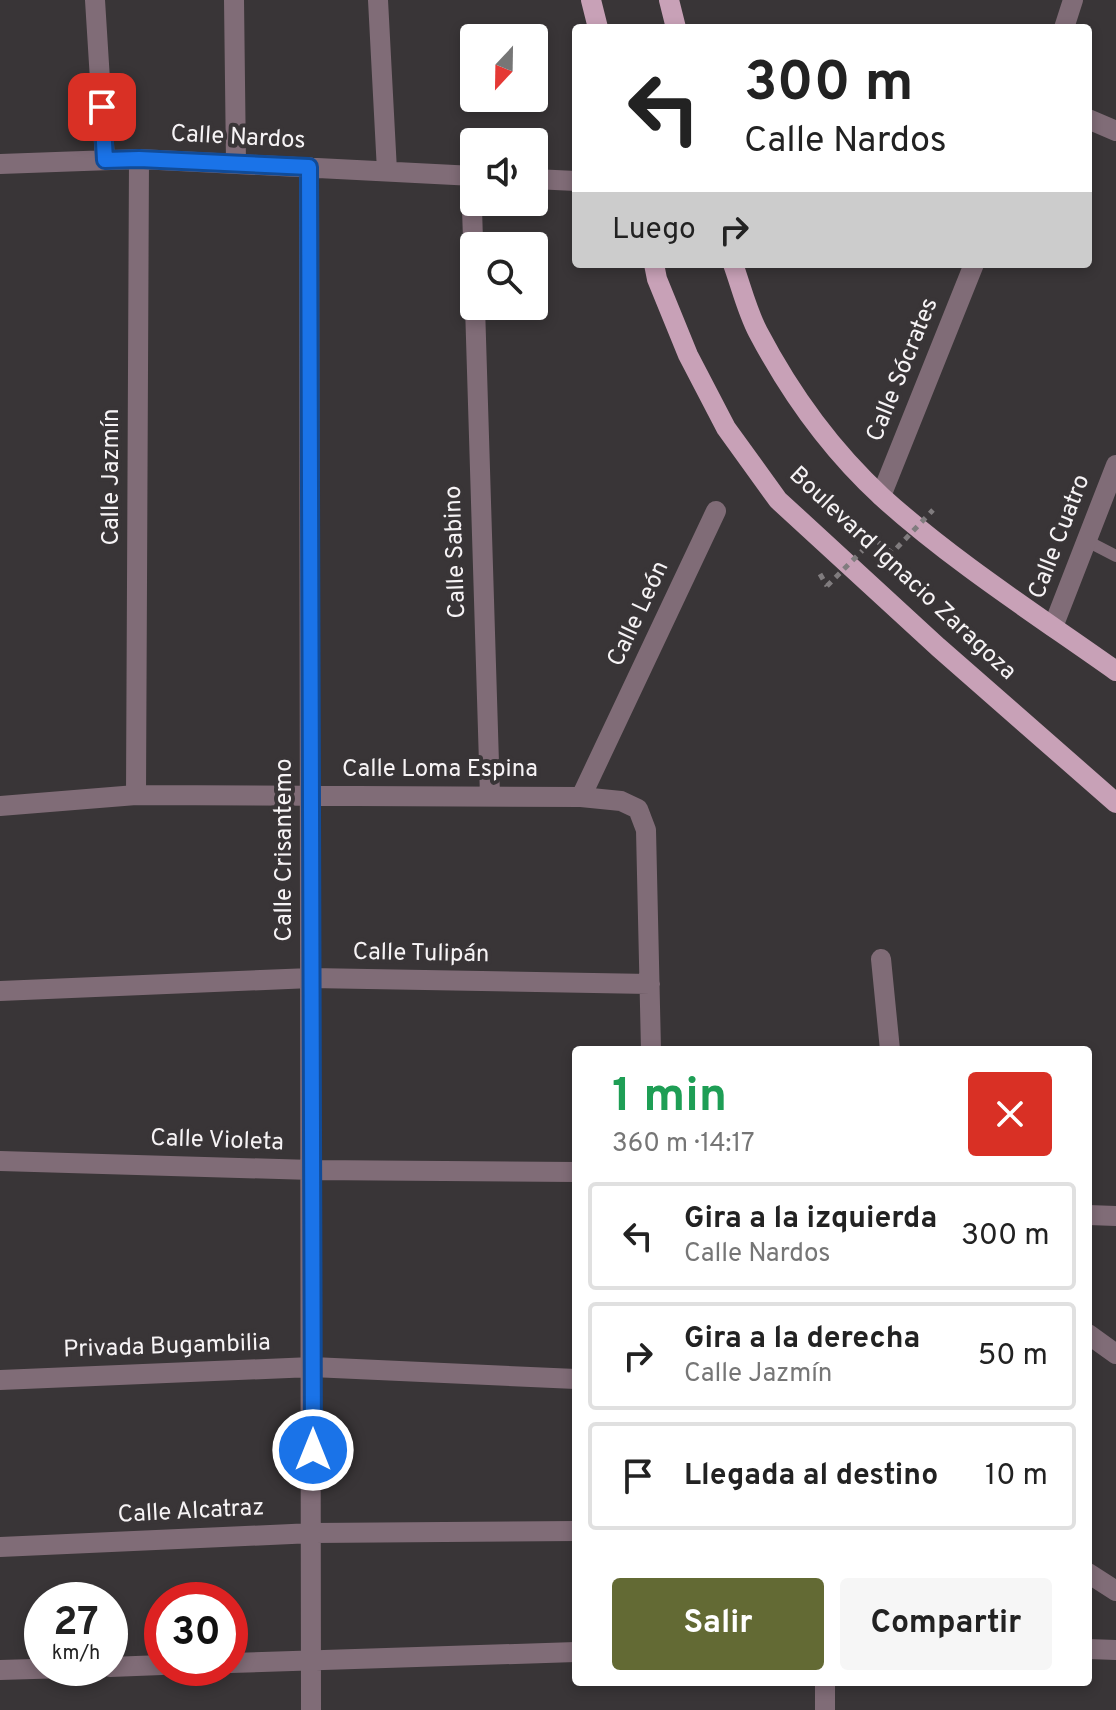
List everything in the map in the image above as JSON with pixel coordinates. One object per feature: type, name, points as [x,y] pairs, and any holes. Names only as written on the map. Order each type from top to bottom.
[{"type":"main road","points":[[591,0],[597,24]]},
{"type":"main road","points":[[669,0],[675,24]]},
{"type":"main road","name":"Boulevard Ignacio Zaragoza","points":[[655,268],[688,355],[719,416],[778,500],[938,647],[1116,803]]},
{"type":"main road","name":"Boulevard Ignacio Zaragoza","points":[[734,268],[757,330],[786,381],[823,433],[881,496],[961,560],[1116,671]]},
{"type":"street","points":[[95,0],[105,160]]},
{"type":"street","points":[[234,0],[236,163]]},
{"type":"street","points":[[378,0],[387,171]]},
{"type":"street","points":[[1065,24],[1073,0]]},
{"type":"street","points":[[1092,121],[1116,131]]},
{"type":"street","name":"Calle Nardos","points":[[0,164],[139,159],[460,175]]},
{"type":"street","name":"Calle Jazmín","points":[[136,795],[139,159]]},
{"type":"street","name":"Calle Crisantemo","points":[[309,167],[311,1710]]},
{"type":"street","points":[[548,180],[572,181]]},
{"type":"street","name":"Calle Sócrates","points":[[881,496],[972,268]]},
{"type":"street","name":"Calle Sabino","points":[[475,320],[490,796]]},
{"type":"street","name":"Calle Cuatro","points":[[1053,627],[1116,465]]},
{"type":"street","name":"Calle León","points":[[581,797],[716,511]]},
{"type":"street","name":"Calle Loma Espina","points":[[0,806],[136,795],[581,797],[621,801],[638,809],[646,830],[650,984]]},
{"type":"street","points":[[881,959],[890,1046]]},
{"type":"street","name":"Calle Tulipán","points":[[0,991],[311,978],[650,984]]},
{"type":"street","points":[[650,984],[651,1046]]},
{"type":"street","name":"Calle Violeta","points":[[0,1161],[312,1170],[572,1172]]},
{"type":"street","points":[[1092,1215],[1116,1216]]},
{"type":"street","points":[[1092,1337],[1116,1354]]},
{"type":"street","name":"Privada Bugambilia","points":[[0,1380],[312,1367],[572,1379]]},
{"type":"street","name":"Calle Alcatraz","points":[[0,1547],[313,1533],[572,1531]]},
{"type":"street","points":[[1092,1576],[1116,1591]]},
{"type":"street","points":[[1092,1649],[1116,1650]]},
{"type":"street","points":[[248,1663],[572,1652]]},
{"type":"street","points":[[0,1670],[24,1669]]},
{"type":"street","points":[[825,1686],[825,1710]]},
{"type":"lane","points":[[1087,541],[1116,556]]},
{"type":"path","points":[[827,586],[874,539],[892,553],[933,510]]},
{"type":"route","points":[[102,107],[105,160],[309,167],[313,1450]]}]
